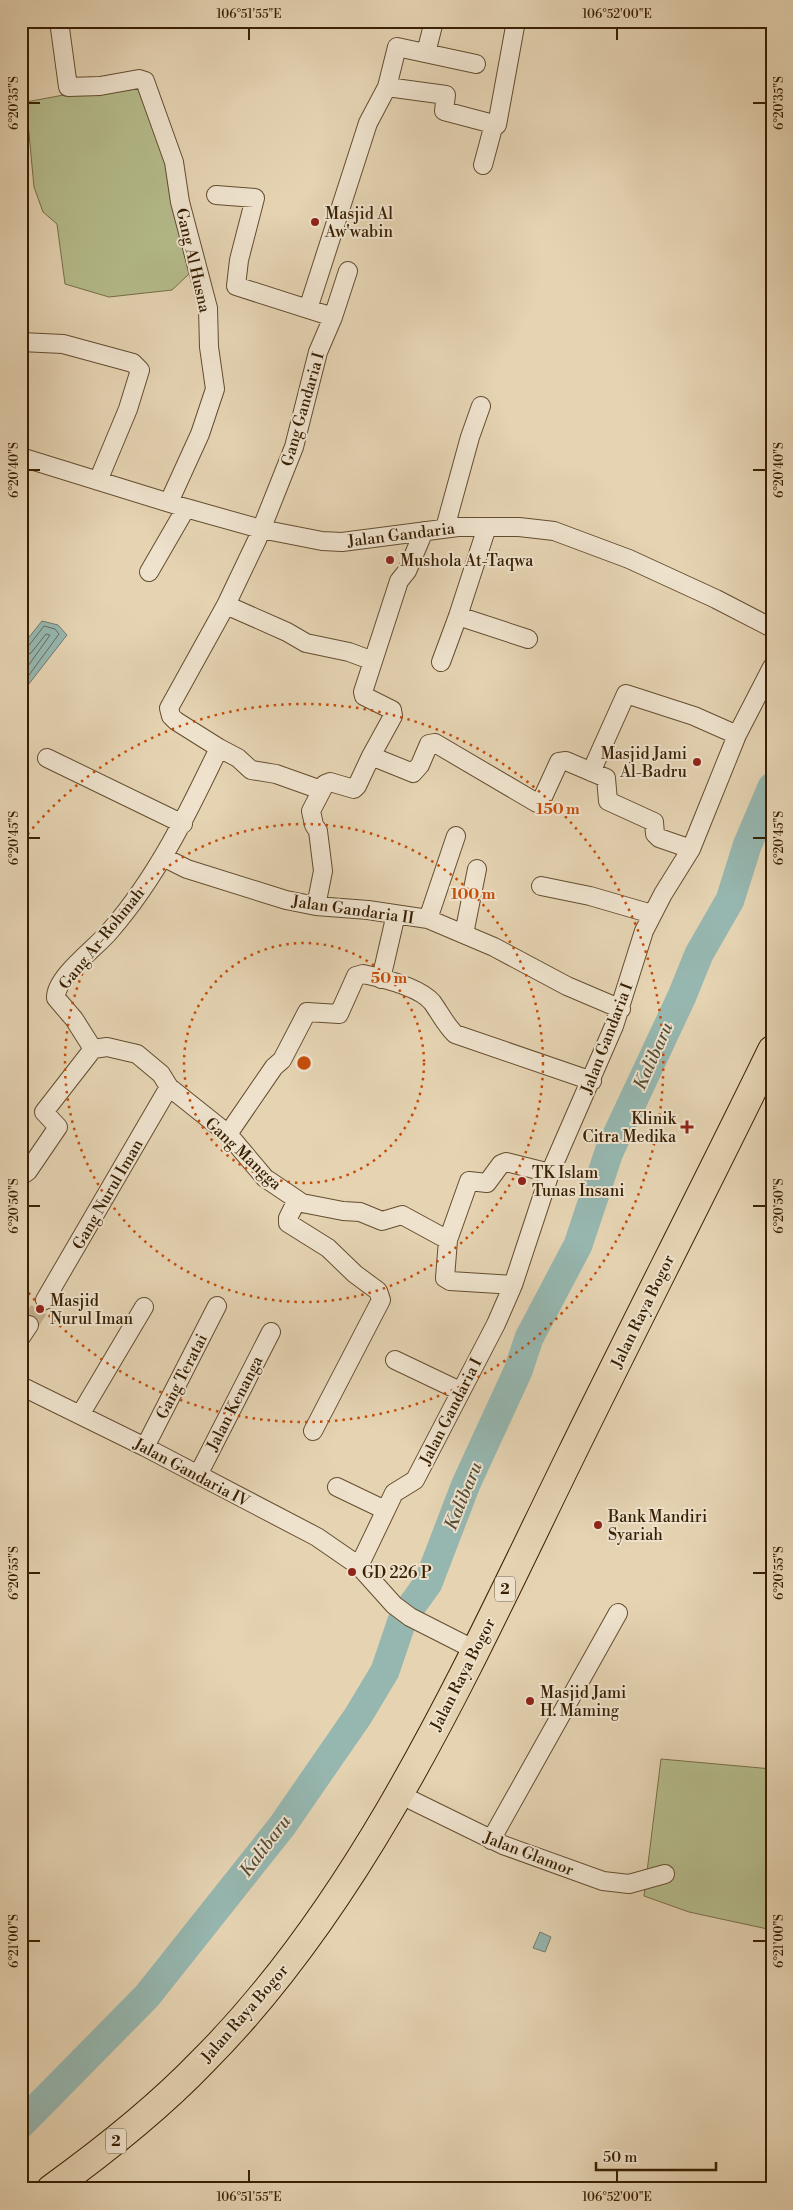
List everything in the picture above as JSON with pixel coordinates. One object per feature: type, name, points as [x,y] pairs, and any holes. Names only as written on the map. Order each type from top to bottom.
[{"type":"highway","name":"Jalan Raya Bogor","points":[[51,2189],[118,2140],[205,2060],[282,1970],[407,1799],[475,1650],[772,1050]]},
{"type":"highway","name":"Jalan Raya Bogor","points":[[82,2189],[179,2107],[230,2056],[276,2003],[358,1892],[567,1503],[772,1089]]},
{"type":"street","name":"Gang Al Husna","points":[[59,21],[68,87],[100,86],[139,79],[145,81],[174,162],[180,202],[208,308],[209,346],[215,389],[178,505]]},
{"type":"street","points":[[426,53],[434,21]]},
{"type":"street","points":[[387,87],[446,95],[444,111],[497,125],[516,21]]},
{"type":"street","points":[[308,309],[368,123],[387,87],[397,47],[476,64]]},
{"type":"street","points":[[483,165],[494,124]]},
{"type":"street","points":[[216,195],[255,198],[239,260],[236,286],[333,317]]},
{"type":"street","name":"Gang Gandaria I","points":[[261,529],[294,447],[318,352],[333,317],[348,271]]},
{"type":"street","points":[[21,342],[63,344],[133,364],[140,370],[98,481]]},
{"type":"street","points":[[445,528],[470,437],[482,406]]},
{"type":"street","name":"Jalan Gandaria","points":[[21,457],[261,529],[302,538],[342,542],[445,528],[519,527],[544,530],[592,544],[716,599],[772,628]]},
{"type":"street","points":[[149,572],[178,505]]},
{"type":"street","points":[[441,662],[458,616],[486,527]]},
{"type":"street","points":[[261,529],[226,605],[170,708],[170,716],[238,758],[251,770],[276,774],[321,790]]},
{"type":"street","points":[[316,906],[323,871],[318,830],[311,816],[321,790],[330,782],[354,790],[393,713],[389,708],[364,696],[363,692],[399,581],[406,571],[424,531]]},
{"type":"street","points":[[226,605],[287,632],[306,643],[348,652],[373,661]]},
{"type":"street","points":[[458,616],[528,639]]},
{"type":"street","name":"Jalan Gandaria I","points":[[359,1566],[394,1493],[415,1480],[496,1324],[513,1285],[550,1173],[592,1081],[621,1009],[644,931],[652,914],[691,849],[737,735],[772,667]]},
{"type":"street","points":[[591,772],[626,694],[694,716],[737,735]]},
{"type":"street","points":[[370,756],[412,773],[420,765],[429,744],[435,743],[537,803],[542,799],[559,762],[566,761],[606,778],[608,801],[654,822],[655,834],[659,838],[691,849]]},
{"type":"street","points":[[163,857],[183,824],[219,748]]},
{"type":"street","points":[[46,758],[183,824]]},
{"type":"street","points":[[428,920],[456,836]]},
{"type":"street","name":"Jalan Gandaria II","points":[[163,857],[187,869],[255,892],[316,906],[396,914],[428,920],[464,934],[534,967],[567,986],[621,1009]]},
{"type":"street","name":"Gang Ar-Rohmah","points":[[94,1049],[74,1019],[57,1000],[56,995],[62,981],[119,920],[163,857]]},
{"type":"street","points":[[464,934],[477,870]]},
{"type":"street","points":[[541,886],[590,896],[652,914]]},
{"type":"street","points":[[381,978],[396,914]]},
{"type":"street","points":[[228,1134],[274,1067],[282,1060],[307,1012],[339,1014],[356,976],[363,974],[381,978],[418,992],[431,1002],[444,1024],[455,1034],[592,1081]]},
{"type":"street","name":"Gang Mangga","points":[[94,1049],[107,1047],[134,1052],[161,1074],[169,1087],[228,1134],[265,1178],[297,1200],[312,1206],[360,1212],[382,1220],[402,1216],[448,1240]]},
{"type":"street","points":[[21,1172],[24,1174],[28,1171],[58,1127],[44,1112],[94,1049]]},
{"type":"street","name":"Gang Nurul Iman","points":[[45,1300],[169,1087]]},
{"type":"street","points":[[513,1285],[450,1281],[446,1278],[448,1240],[469,1181],[487,1184],[501,1164],[506,1162],[550,1173]]},
{"type":"street","points":[[297,1200],[288,1218],[288,1223],[328,1248],[355,1274],[378,1291],[381,1300],[313,1431]]},
{"type":"street","points":[[80,1415],[144,1306]]},
{"type":"street","name":"Gang Teratai","points":[[145,1447],[217,1306]]},
{"type":"street","name":"Jalan Kenanga","points":[[198,1475],[271,1332]]},
{"type":"street","points":[[395,1360],[460,1391]]},
{"type":"street","name":"Jalan Gandaria IV","points":[[21,1386],[145,1447],[317,1537],[359,1566],[394,1605],[410,1617],[475,1650]]},
{"type":"street","points":[[337,1487],[385,1510]]},
{"type":"street","points":[[491,1840],[618,1613]]},
{"type":"street","name":"Jalan Glamor","points":[[407,1799],[491,1840],[533,1857],[603,1881],[629,1884],[664,1874]]},
{"type":"green space","points":[[137,86],[170,175],[174,210],[189,274],[172,290],[109,297],[65,284],[57,224],[43,212],[34,187],[26,102],[69,94]]},
{"type":"green space","points":[[661,1759],[772,1769],[772,1930],[689,1912],[644,1896]]},
{"type":"water","points":[[42,621],[58,625],[67,635],[21,694],[21,647]]},
{"type":"water","points":[[540,1932],[551,1937],[545,1952],[533,1948]]},
{"type":"waterway","name":"Kalibaru","points":[[21,2124],[147,1996],[282,1826],[358,1716],[385,1671],[403,1618],[428,1583],[466,1484],[518,1371],[529,1338],[578,1245],[609,1152],[682,996],[699,954],[730,900],[747,846],[772,787]]},
{"type":"tunnel","points":[[29,1325],[45,1300]]},
{"type":"place","name":"Masjid Al Aw'wabin","points":[[315,222]]},
{"type":"place","name":"Mushola At-Taqwa","points":[[390,560]]},
{"type":"place","name":"Masjid Jami Al-Badru","points":[[697,762]]},
{"type":"place","name":"Klinik Citra Medika","points":[[687,1127]]},
{"type":"place","name":"TK Islam Tunas Insani","points":[[522,1181]]},
{"type":"place","name":"Masjid Nurul Iman","points":[[40,1309]]},
{"type":"place","name":"Bank Mandiri Syariah","points":[[598,1525]]},
{"type":"place","name":"GD 226 P","points":[[352,1572]]},
{"type":"place","name":"Masjid Jami H. Maming","points":[[530,1701]]}]
